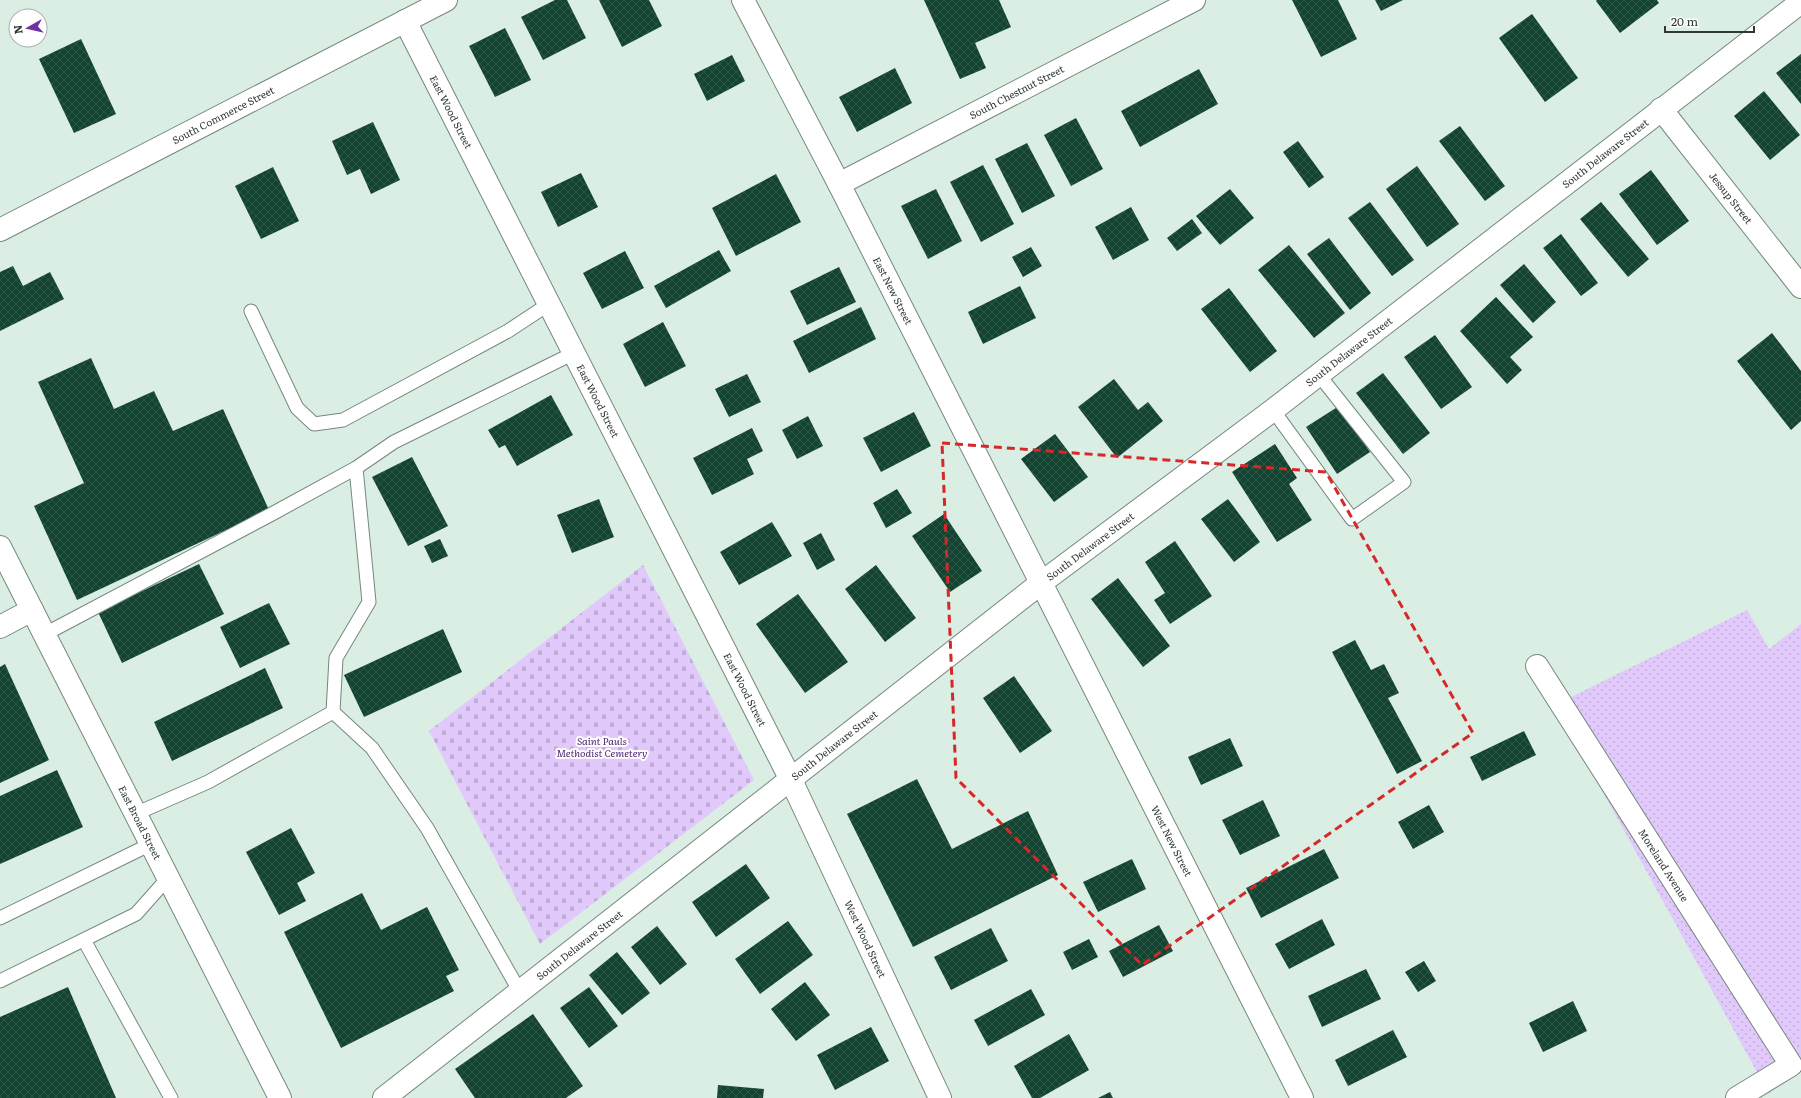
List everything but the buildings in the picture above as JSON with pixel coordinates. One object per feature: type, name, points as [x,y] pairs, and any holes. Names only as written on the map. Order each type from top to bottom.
[{"type":"street","name":"South Commerce Street","points":[[0,230],[446,0]]},
{"type":"street","name":"East New Street","points":[[743,0],[839,184],[1041,583]]},
{"type":"street","name":"South Chestnut Street","points":[[839,184],[1194,0]]},
{"type":"street","name":"South Delaware Street","points":[[384,1098],[1041,583],[1319,375],[1801,2]]},
{"type":"street","name":"East Wood Street","points":[[405,21],[791,780]]},
{"type":"street","name":"Jessup Street","points":[[1661,109],[1801,287]]},
{"type":"street","name":"East Broad Street","points":[[0,547],[280,1098]]},
{"type":"street","name":"West New Street","points":[[1041,583],[1302,1098]]},
{"type":"street","points":[[0,627],[32,610]]},
{"type":"street","name":"Moreland Avenue","points":[[1537,666],[1791,1065],[1737,1098]]},
{"type":"street","name":"West Wood Street","points":[[791,780],[940,1098]]},
{"type":"lane","points":[[251,310],[297,408],[314,424],[343,420],[508,331],[549,304]]},
{"type":"lane","points":[[45,634],[356,468],[394,442],[574,353]]},
{"type":"lane","points":[[1273,410],[1352,519],[1404,482],[1319,375]]},
{"type":"lane","points":[[333,712],[336,658],[369,602],[356,468]]},
{"type":"lane","points":[[135,814],[208,782],[333,712]]},
{"type":"lane","points":[[333,712],[372,748],[427,828],[520,992]]},
{"type":"lane","points":[[0,918],[151,844]]},
{"type":"lane","points":[[0,981],[136,914],[168,878]]},
{"type":"lane","points":[[84,940],[171,1098]]},
{"type":"highlighted area","points":[[942,443],[1326,472],[1473,733],[1142,965],[956,778]]},
{"type":"green space","name":"Saint Pauls Methodist Cemetery","points":[[643,565],[754,780],[540,944],[429,731]]},
{"type":"green space","points":[[1747,610],[1769,649],[1801,624],[1801,1057],[1769,1094],[1555,705]]}]
